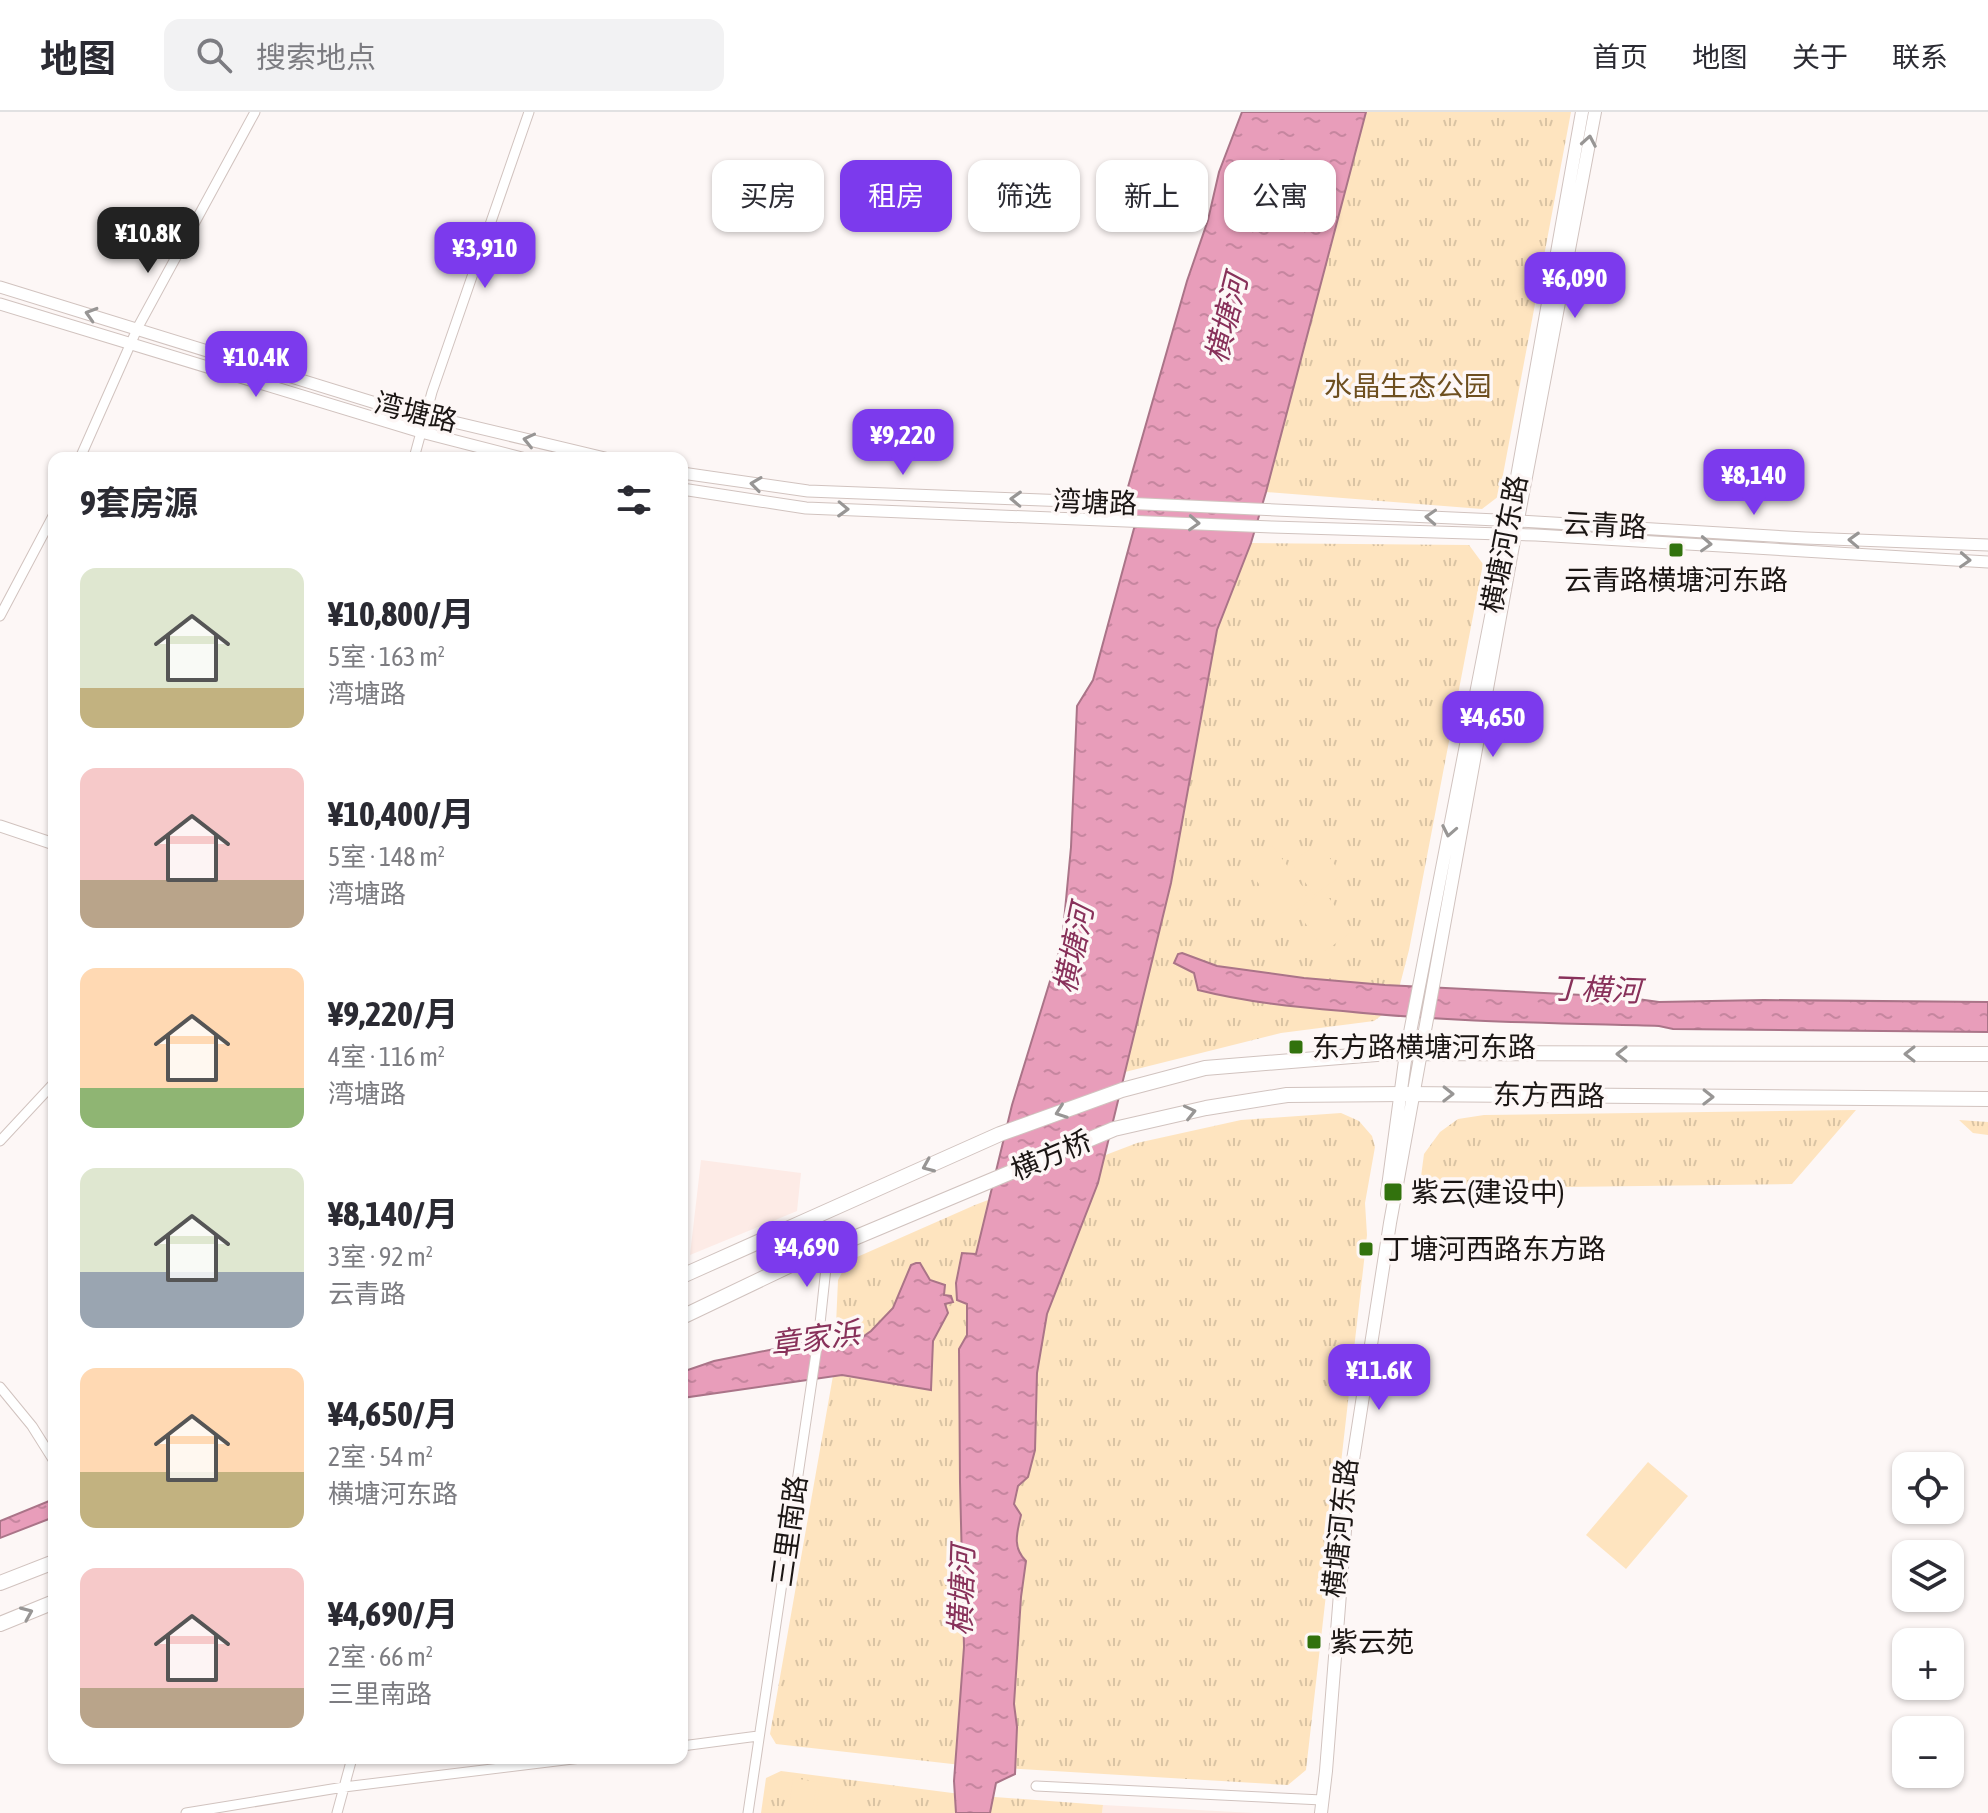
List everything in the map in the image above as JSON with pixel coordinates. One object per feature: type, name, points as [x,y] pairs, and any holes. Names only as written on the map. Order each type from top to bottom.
[{"type":"main road","name":"横塘河东路","points":[[1419,1021],[1436,976],[1582,112]]},
{"type":"main road","name":"横塘河东路","points":[[1322,1807],[1318,1771],[1341,1490],[1419,1021],[1421,976],[1595,112]]},
{"type":"main road","name":"东方西路","points":[[1122,1090],[1205,1068],[1389,1053],[1988,1054]]},
{"type":"main road","name":"横方桥","points":[[688,1273],[1000,1134],[1122,1090]]},
{"type":"main road","name":"东方西路","points":[[1114,1129],[1206,1108],[1287,1095],[1988,1099]]},
{"type":"main road","name":"横方桥","points":[[828,1249],[1114,1129]]},
{"type":"main road","points":[[688,1314],[828,1249]]},
{"type":"main road","points":[[0,1583],[48,1564]]},
{"type":"main road","points":[[0,1624],[48,1604]]},
{"type":"street","points":[[83,452],[137,329],[255,112]]},
{"type":"street","points":[[416,452],[432,392],[529,112]]},
{"type":"street","name":"湾塘路","points":[[0,287],[382,405],[580,452]]},
{"type":"street","points":[[0,304],[421,432],[499,452]]},
{"type":"street","name":"湾塘路","points":[[688,474],[808,491],[1274,510],[1513,528]]},
{"type":"street","points":[[688,490],[806,508],[1272,527],[1513,528]]},
{"type":"street","points":[[0,616],[48,525]]},
{"type":"street","name":"云青路","points":[[1513,528],[1647,527],[1805,538],[1988,545]]},
{"type":"street","name":"云青路","points":[[1513,528],[1988,562]]},
{"type":"street","points":[[0,826],[48,842]]},
{"type":"street","points":[[0,1141],[48,1089]]},
{"type":"street","name":"三里南路","points":[[748,1813],[819,1333],[828,1249]]},
{"type":"street","points":[[0,1387],[48,1451]]},
{"type":"street","points":[[688,1745],[758,1736]]},
{"type":"street","points":[[337,1813],[350,1764]]},
{"type":"street","points":[[186,1813],[344,1787],[532,1764]]},
{"type":"street","points":[[1036,1786],[1322,1807]]},
{"type":"shaded area","points":[[701,1160],[801,1173],[797,1211],[690,1255]]},
{"type":"shaded area","points":[[1103,1805],[1254,1813],[1102,1813]]},
{"type":"green space","name":"水晶生态公园","points":[[1366,112],[1571,112],[1499,496],[1482,509],[1266,492]]},
{"type":"green space","points":[[1251,543],[1469,545],[1483,564],[1409,950],[1397,996],[1390,1009],[1374,1021],[1281,1033],[1125,1072],[1171,883],[1217,630]]},
{"type":"green space","points":[[1319,843],[1342,875],[1314,895],[1291,862]]},
{"type":"green space","points":[[1272,845],[1308,894],[1281,914],[1245,865]]},
{"type":"green space","points":[[1324,891],[1353,931],[1325,951],[1296,910]]},
{"type":"green space","points":[[1856,1110],[1792,1184],[1488,1188],[1420,1184],[1424,1154],[1440,1132],[1458,1119],[1484,1115]]},
{"type":"green space","points":[[1341,1113],[1359,1121],[1372,1136],[1375,1147],[1365,1203],[1367,1235],[1306,1770],[1288,1785],[970,1766],[776,1744],[770,1734],[834,1370],[838,1280],[848,1261],[975,1205],[1137,1143],[1241,1120]]},
{"type":"green space","points":[[1959,1120],[1988,1122],[1988,1135],[1973,1133]]},
{"type":"green space","points":[[1648,1462],[1688,1496],[1626,1569],[1586,1535]]},
{"type":"green space","points":[[781,1771],[968,1795],[1103,1805],[1102,1813],[761,1813],[766,1778]]},
{"type":"green space","points":[[793,1778],[817,1782],[812,1813],[788,1813]]},
{"type":"green space","points":[[820,1783],[850,1788],[846,1813],[816,1813]]},
{"type":"water","name":"横塘河","points":[[1242,112],[1366,112],[1336,226],[1336,160],[1224,160],[1224,232],[1334,232],[1251,543],[1217,630],[1171,883],[1098,1183],[1047,1314],[1037,1373],[1035,1450],[1028,1477],[1018,1486],[1014,1504],[1021,1515],[1017,1545],[1026,1561],[1014,1704],[1017,1727],[1015,1774],[996,1783],[990,1813],[956,1813],[954,1781],[964,1647],[959,1349],[967,1335],[967,1304],[957,1300],[956,1283],[962,1253],[976,1254],[1012,1105],[1062,942],[1071,847],[1077,706],[1093,680],[1136,521],[1126,494],[1187,281],[1204,232],[1208,232],[1219,172]]},
{"type":"water","points":[[1178,954],[1217,966],[1304,978],[1623,997],[1659,1002],[1988,1002],[1988,1032],[1673,1029],[1422,1018],[1306,1008],[1198,990],[1194,973],[1174,963]]},
{"type":"water","points":[[920,1263],[930,1280],[945,1285],[944,1295],[951,1296],[953,1302],[945,1304],[948,1313],[933,1341],[931,1390],[842,1375],[688,1397],[688,1370],[714,1361],[804,1343],[851,1345],[871,1331],[893,1308],[911,1265]]},
{"type":"water","points":[[48,1501],[48,1519],[0,1538],[0,1521]]},
{"type":"place","name":"云青路横塘河东路","points":[[1676,550]]},
{"type":"place","name":"东方路横塘河东路","points":[[1296,1047]]},
{"type":"place","name":"紫云(建设中)","points":[[1393,1192]]},
{"type":"place","name":"丁塘河西路东方路","points":[[1366,1249]]},
{"type":"place","name":"紫云苑","points":[[1314,1642]]},
{"type":"water label","name":"丁横河","points":[[1596,990]]},
{"type":"water label","name":"章家浜","points":[[815,1339]]}]
